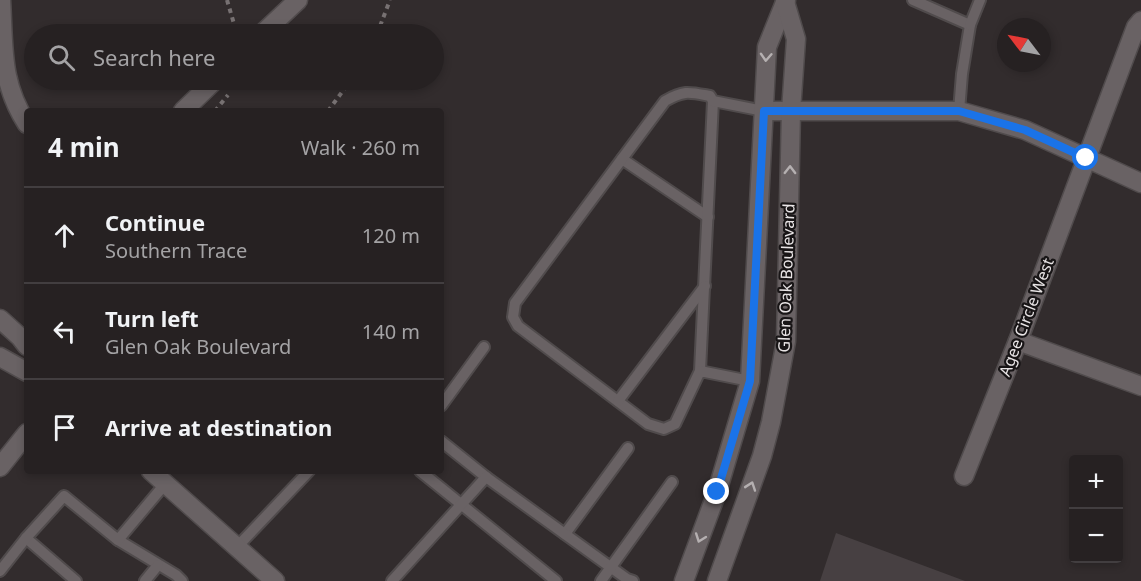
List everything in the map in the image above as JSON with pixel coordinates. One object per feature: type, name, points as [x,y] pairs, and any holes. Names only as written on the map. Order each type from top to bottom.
[{"type":"street","points":[[1,0],[5,73],[16,108],[24,120]]},
{"type":"street","points":[[272,24],[297,0]]},
{"type":"street","name":"Glen Oak Boulevard","points":[[717,581],[762,456],[771,422],[786,341],[791,111],[796,39],[785,1]]},
{"type":"street","name":"Glen Oak Boulevard","points":[[684,581],[717,492],[750,381],[766,47],[785,1]]},
{"type":"street","name":"Agee Circle West","points":[[964,476],[1018,341],[1136,27],[1141,21]]},
{"type":"street","points":[[186,108],[205,90]]},
{"type":"street","points":[[764,111],[959,111],[1025,130],[1141,183]]},
{"type":"street","points":[[0,319],[24,342]]},
{"type":"street","points":[[1018,341],[1141,386]]},
{"type":"street","points":[[0,357],[24,370]]},
{"type":"street","points":[[0,467],[24,437]]},
{"type":"street","points":[[154,474],[274,581]]},
{"type":"lane","points":[[913,0],[970,25]]},
{"type":"lane","points":[[959,111],[970,25],[980,0]]},
{"type":"lane","points":[[713,100],[700,371],[675,424],[664,429],[648,424],[518,326],[513,317],[515,303],[665,101],[678,93],[689,91],[710,96],[713,100],[764,111]]},
{"type":"lane","points":[[622,159],[708,217]]},
{"type":"lane","points":[[618,401],[705,286]]},
{"type":"lane","points":[[444,402],[484,347]]},
{"type":"lane","points":[[700,371],[750,381]]},
{"type":"lane","points":[[444,443],[486,477],[610,567],[633,581]]},
{"type":"lane","points":[[565,534],[628,448]]},
{"type":"lane","points":[[237,547],[306,474]]},
{"type":"lane","points":[[424,474],[556,581]]},
{"type":"lane","points":[[392,581],[486,477]]},
{"type":"lane","points":[[601,581],[672,482]]},
{"type":"lane","points":[[117,540],[165,484]]},
{"type":"lane","points":[[0,571],[64,496],[117,540],[182,581]]},
{"type":"lane","points":[[26,538],[76,581]]},
{"type":"lane","points":[[145,581],[158,565]]},
{"type":"path","points":[[227,0],[234,24]]},
{"type":"path","points":[[381,24],[390,0]]},
{"type":"path","points":[[330,108],[344,90]]},
{"type":"building","points":[[836,533],[965,581],[820,581]]},
{"type":"route","points":[[717,492],[750,381],[764,111],[959,111],[1025,130],[1086,158]]}]
